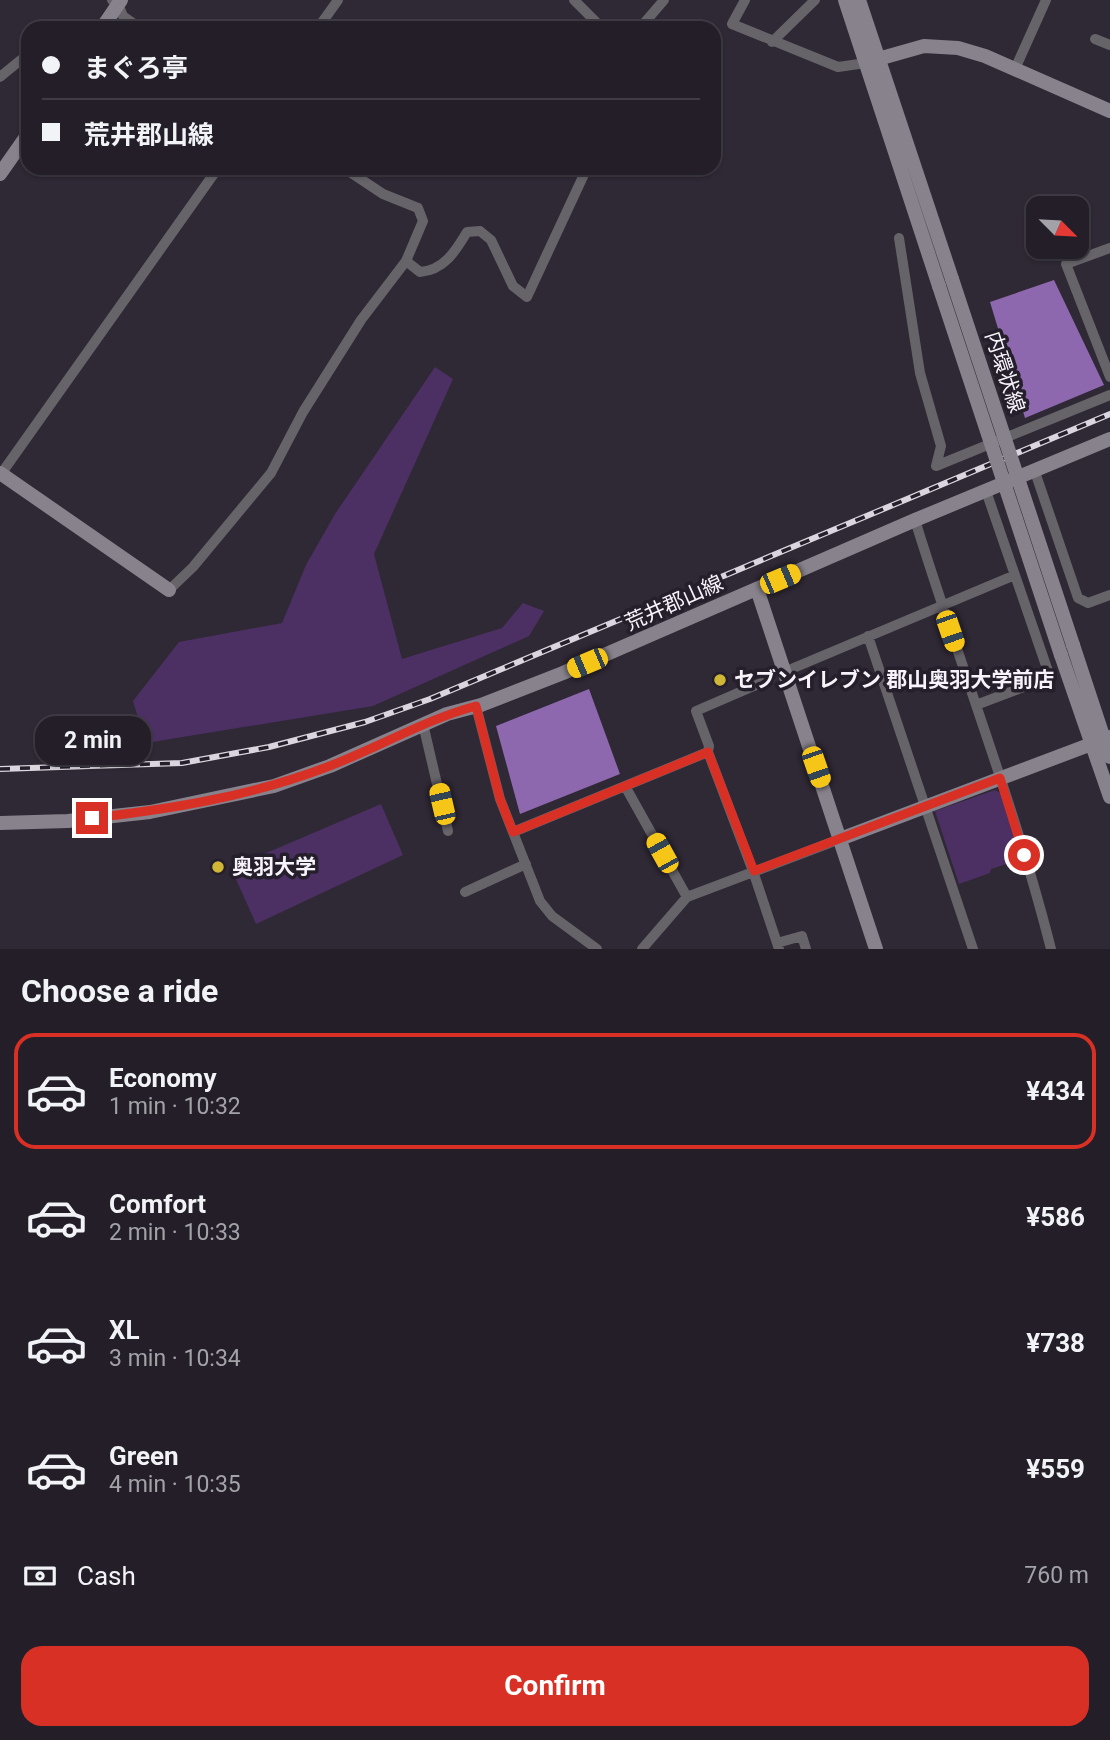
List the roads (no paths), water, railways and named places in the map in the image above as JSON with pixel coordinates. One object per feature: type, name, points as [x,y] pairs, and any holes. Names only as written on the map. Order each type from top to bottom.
[{"type":"street","points":[[323,21],[338,0]]},
{"type":"street","points":[[646,21],[664,0]]},
{"type":"street","points":[[745,0],[732,24],[838,67],[872,61],[924,46],[958,48],[1015,69],[1110,111]]},
{"type":"street","points":[[772,42],[815,0]]},
{"type":"street","name":"内環状線","points":[[845,0],[872,61],[945,282],[1110,757]]},
{"type":"street","name":"内環状線","points":[[859,0],[872,61]]},
{"type":"street","points":[[106,21],[117,1]]},
{"type":"street","points":[[117,1],[123,16],[130,21]]},
{"type":"street","points":[[578,1],[596,21]]},
{"type":"street","points":[[1015,69],[1043,1]]},
{"type":"street","points":[[1095,39],[1110,45]]},
{"type":"street","points":[[0,76],[21,60]]},
{"type":"street","points":[[0,173],[21,144]]},
{"type":"street","points":[[213,175],[1,474],[169,590],[193,567],[271,473],[303,412],[361,320],[406,261],[423,221],[418,208],[383,194],[354,175]]},
{"type":"street","points":[[406,261],[420,272],[432,271],[454,254],[467,232],[480,231],[491,240],[513,286],[527,297],[584,175]]},
{"type":"street","points":[[899,238],[920,373],[941,446],[936,466],[1110,395]]},
{"type":"street","points":[[1110,248],[1066,264],[1110,377]]},
{"type":"street","points":[[945,282],[1061,655],[1102,740],[1110,797]]},
{"type":"street","name":"荒井郡山線","points":[[0,823],[68,821],[150,812],[274,786],[330,766],[447,714],[476,706],[563,673],[1034,469],[1110,439]]},
{"type":"street","points":[[1034,469],[1078,598],[1088,603],[1110,595]]},
{"type":"street","points":[[976,705],[1049,677],[986,491]]},
{"type":"street","points":[[915,520],[1000,778],[1051,949]]},
{"type":"street","points":[[784,672],[1015,575]]},
{"type":"street","points":[[757,589],[876,949]]},
{"type":"street","points":[[868,636],[973,949]]},
{"type":"street","points":[[770,679],[696,711],[709,746],[708,752],[754,871],[778,946],[802,936],[806,949]]},
{"type":"street","points":[[476,706],[500,799],[537,894],[546,909],[560,923],[597,949]]},
{"type":"street","points":[[423,724],[448,831]]},
{"type":"street","points":[[642,949],[687,897],[1102,740]]},
{"type":"street","points":[[513,832],[708,752]]},
{"type":"street","points":[[625,786],[687,897]]},
{"type":"street","points":[[465,892],[526,864]]},
{"type":"railway","points":[[0,769],[182,763],[269,747],[365,722],[430,699],[1110,414]]},
{"type":"place","name":"セブンイレブン 郡山奥羽大学前店","points":[[720,680]]},
{"type":"place","name":"奥羽大学","points":[[218,867]]}]
